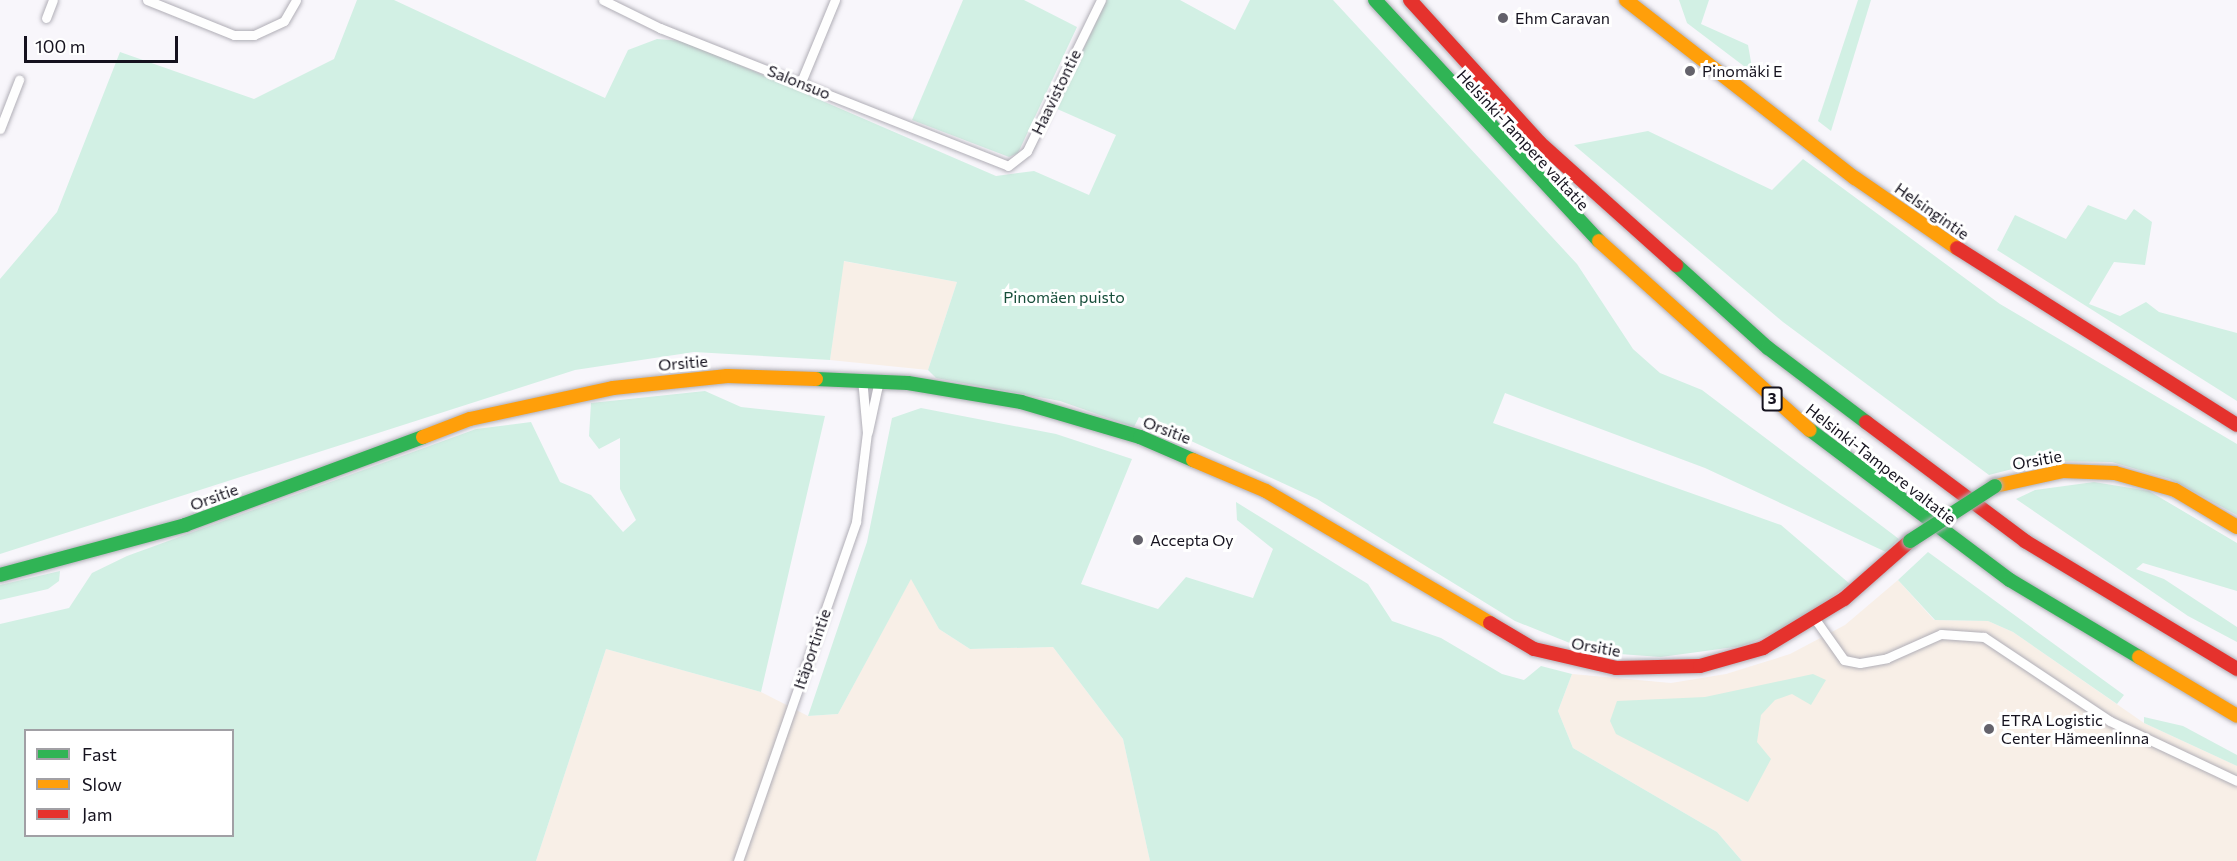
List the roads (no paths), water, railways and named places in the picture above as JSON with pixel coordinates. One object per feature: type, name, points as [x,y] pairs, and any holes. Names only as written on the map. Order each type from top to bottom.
[{"type":"main road","name":"Helsinki-Tampere valtatie","points":[[1375,0],[1581,226],[1807,428],[2010,580],[2237,716]]},
{"type":"main road","name":"Helsinki-Tampere valtatie","points":[[1410,0],[1548,151],[1695,288],[1793,369],[2059,564],[2237,669]]},
{"type":"main road","name":"Helsingintie","points":[[1627,0],[1874,191],[2026,295],[2237,425]]},
{"type":"main road","name":"Orsitie","points":[[0,575],[121,546],[440,429],[545,401],[693,378],[862,378],[1021,402],[1213,465],[1329,525],[1502,632],[1573,661],[1616,668],[1700,666],[1762,648],[1815,619],[1949,511],[1995,486],[2063,471],[2115,473],[2175,490],[2237,527]]},
{"type":"street","points":[[46,18],[53,0]]},
{"type":"street","points":[[147,0],[239,35],[284,21],[296,0]]},
{"type":"street","name":"Salonsuo","points":[[603,0],[660,28],[801,82],[996,165]]},
{"type":"street","points":[[801,82],[835,0]]},
{"type":"street","name":"Haavistontie","points":[[996,165],[1018,161],[1027,151],[1101,0]]},
{"type":"street","points":[[0,129],[19,80]]},
{"type":"street","name":"Itäportintie","points":[[862,378],[867,434]]},
{"type":"street","name":"Itäportintie","points":[[738,861],[856,522],[867,434],[879,380]]},
{"type":"street","points":[[1815,619],[1844,660],[1860,663],[1887,658],[1941,634],[1984,637],[2110,721],[2237,781]]},
{"type":"place","name":"Ehm Caravan","points":[[1503,18]]},
{"type":"place","name":"Pinomäki E","points":[[1690,71]]},
{"type":"place","name":"Accepta Oy","points":[[1138,540]]},
{"type":"place","name":"ETRA Logistic Center Hämeenlinna","points":[[1989,729]]},
{"type":"park label","name":"Pinomäen puisto","points":[[1064,297]]}]
